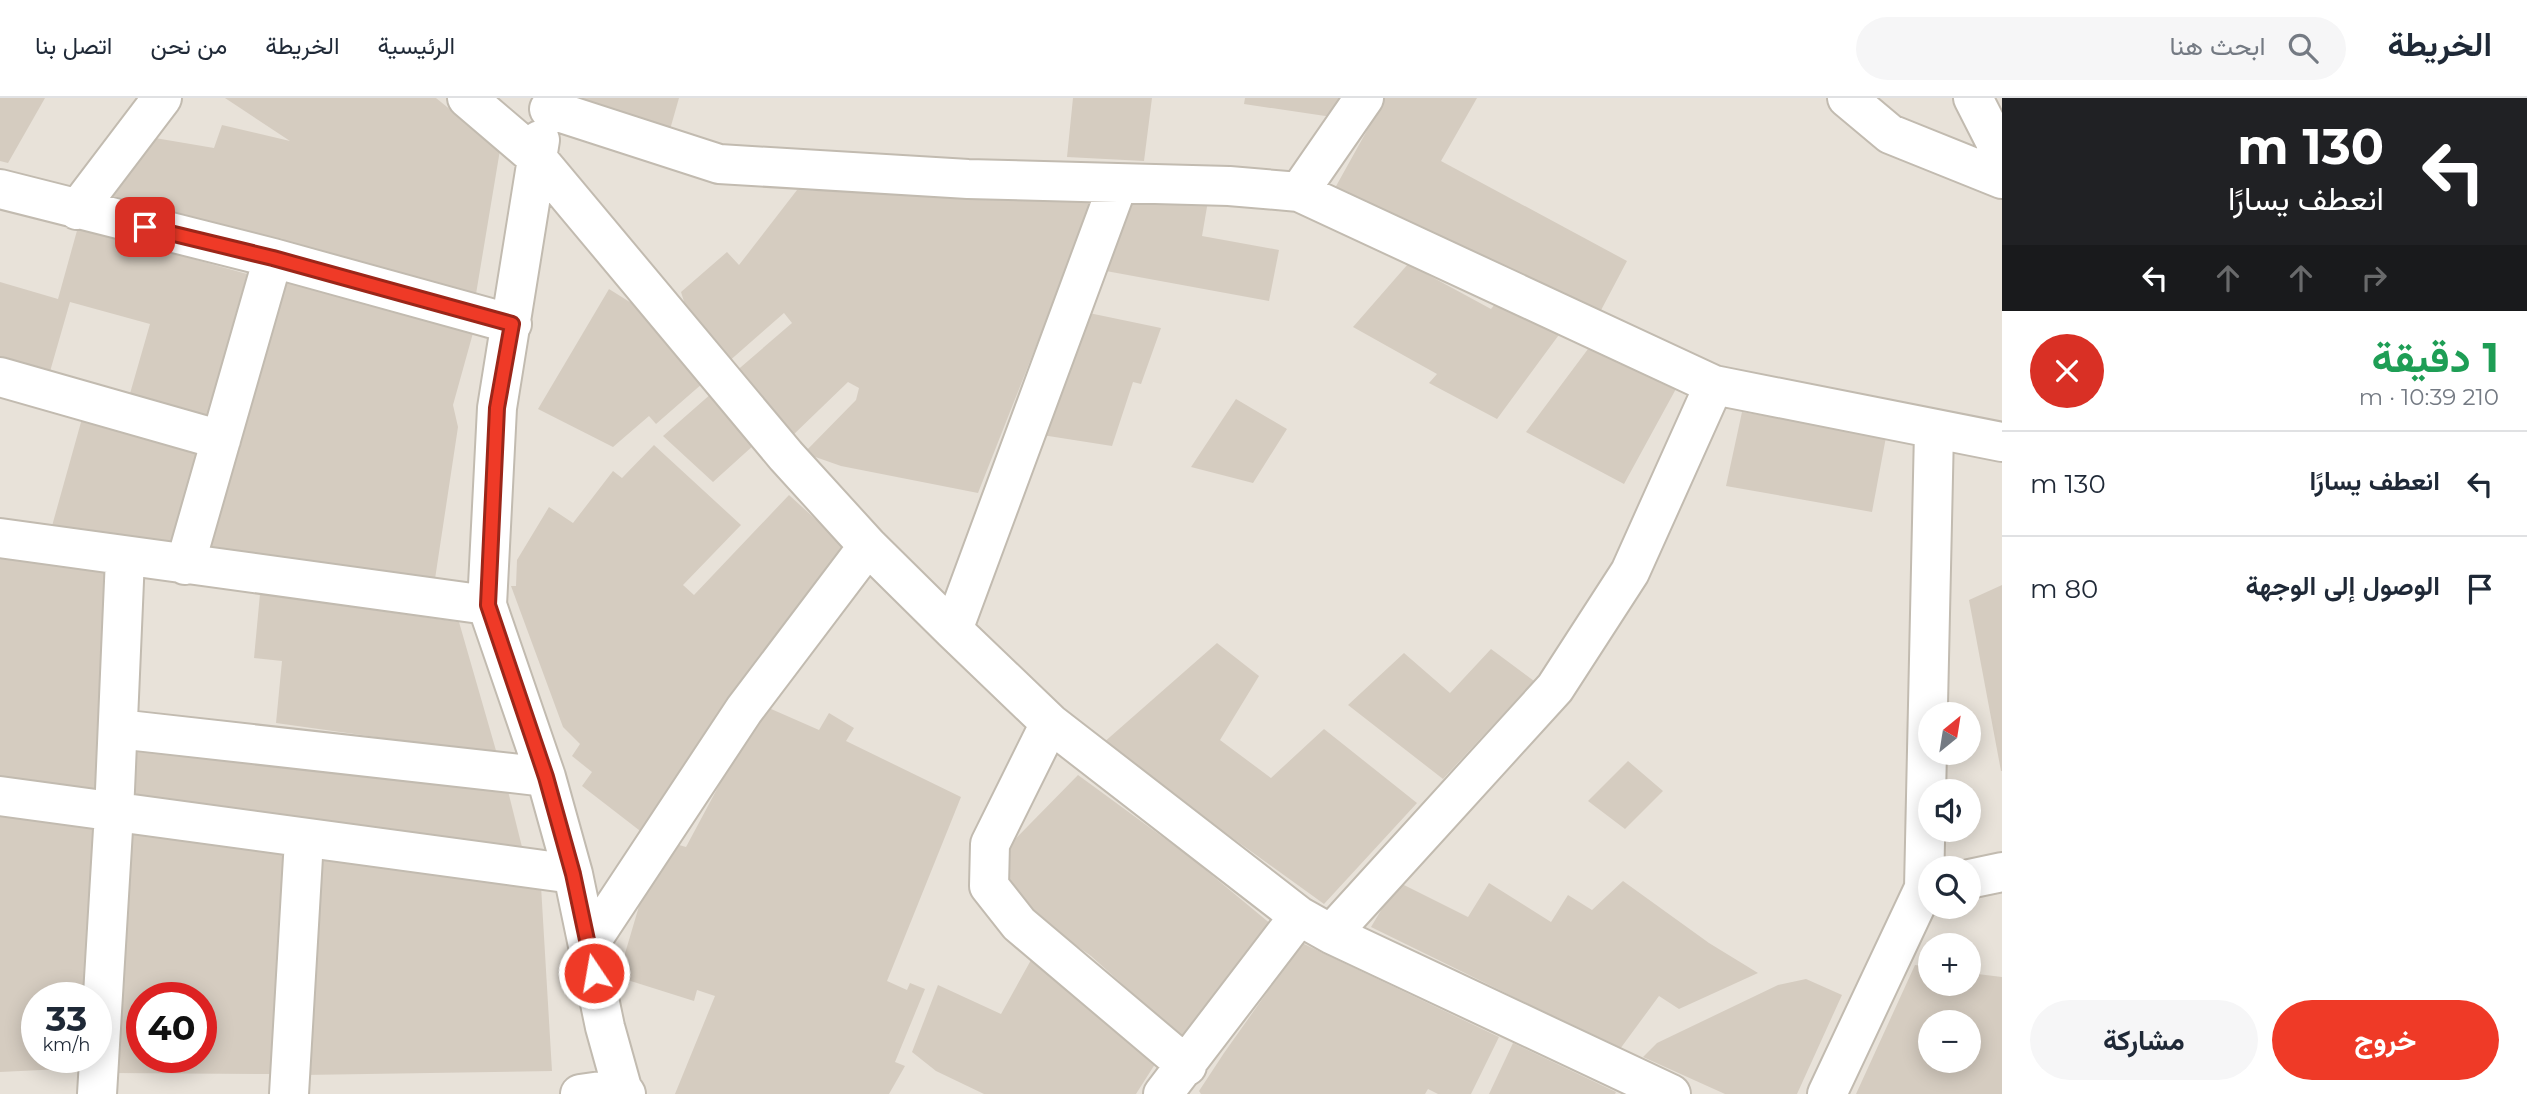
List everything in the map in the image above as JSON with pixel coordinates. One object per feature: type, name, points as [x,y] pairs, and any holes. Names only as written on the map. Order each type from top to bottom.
[{"type":"street","points":[[78,210],[162,98]]},
{"type":"street","points":[[467,98],[536,157],[786,456],[868,546],[1050,723],[1299,916],[1331,934],[1671,1094]]},
{"type":"street","points":[[1299,192],[1364,98]]},
{"type":"street","points":[[1847,98],[1890,134],[2002,179]]},
{"type":"street","points":[[1973,98],[2002,155]]},
{"type":"street","points":[[580,1094],[624,1091],[573,874],[546,777],[488,605],[497,408],[536,157],[551,104],[719,164],[968,179],[1229,186],[1299,192],[1714,385],[1934,431],[2002,442]]},
{"type":"street","points":[[953,630],[1118,184]]},
{"type":"street","points":[[0,189],[273,258],[512,324]]},
{"type":"street","points":[[185,565],[273,258]]},
{"type":"street","points":[[0,377],[221,440]]},
{"type":"street","points":[[1331,934],[1555,688],[1630,572],[1714,385]]},
{"type":"street","points":[[1927,856],[1934,431]]},
{"type":"street","points":[[0,538],[125,558],[488,605]]},
{"type":"street","points":[[588,946],[744,710],[868,546]]},
{"type":"street","points":[[97,1094],[114,813],[125,558]]},
{"type":"street","points":[[1050,723],[990,844],[989,887],[1019,923],[1174,1085],[1299,916]]},
{"type":"street","points":[[118,729],[546,777]]},
{"type":"street","points":[[0,796],[304,840],[573,874]]},
{"type":"street","points":[[289,1094],[304,840]]},
{"type":"street","points":[[1981,876],[2002,872]]},
{"type":"street","points":[[1827,1094],[1918,907]]},
{"type":"shaded area","points":[[0,98],[2002,98],[2002,1094],[0,1094]]},
{"type":"building","points":[[0,98],[45,98],[8,163],[0,161]]},
{"type":"building","points":[[225,98],[436,98],[500,150],[476,294],[109,196],[155,138],[214,148],[222,125],[290,141]]},
{"type":"building","points":[[582,98],[679,98],[669,133]]},
{"type":"building","points":[[1073,98],[1152,98],[1144,161],[1067,157]]},
{"type":"building","points":[[1245,98],[1342,98],[1332,117],[1244,104]]},
{"type":"building","points":[[1385,98],[1477,98],[1441,161],[1627,261],[1599,314],[1500,271],[1335,188]]},
{"type":"building","points":[[797,190],[1094,199],[978,493],[841,466],[804,453],[856,400],[859,388],[848,382],[791,437],[734,373],[792,323],[784,313],[727,363],[687,311],[681,292],[727,252],[739,265]]},
{"type":"building","points":[[1136,195],[1208,201],[1202,236],[1279,250],[1269,301],[1106,271]]},
{"type":"building","points":[[78,227],[247,274],[206,419],[129,397],[150,324],[70,302],[49,375],[0,361],[0,282],[58,299]]},
{"type":"building","points":[[1408,264],[1491,309],[1495,304],[1561,332],[1497,419],[1429,383],[1437,374],[1353,327]]},
{"type":"building","points":[[287,280],[473,333],[453,405],[458,427],[435,579],[211,548]]},
{"type":"building","points":[[609,289],[657,319],[703,383],[656,424],[649,416],[613,447],[538,409]]},
{"type":"building","points":[[1089,313],[1161,328],[1141,384],[1133,382],[1112,446],[1042,435]]},
{"type":"building","points":[[1588,349],[1677,387],[1624,484],[1526,432]]},
{"type":"building","points":[[712,393],[755,444],[713,482],[663,436]]},
{"type":"building","points":[[1236,399],[1287,429],[1253,483],[1191,467]]},
{"type":"building","points":[[1742,412],[1886,437],[1872,512],[1726,486]]},
{"type":"building","points":[[83,415],[198,448],[172,543],[52,526]]},
{"type":"building","points":[[654,445],[741,525],[683,585],[694,595],[789,495],[847,548],[648,837],[582,786],[592,772],[572,756],[580,744],[563,727],[511,586],[516,586],[517,560],[549,507],[573,523],[613,471],[622,478]]},
{"type":"building","points":[[0,558],[114,574],[99,794],[0,781]]},
{"type":"building","points":[[2002,585],[2002,771],[2001,771],[1969,600]]},
{"type":"building","points":[[260,594],[459,622],[497,754],[276,723],[282,661],[254,658]]},
{"type":"building","points":[[1217,643],[1259,676],[1220,740],[1271,778],[1324,729],[1417,803],[1324,904],[1102,744]]},
{"type":"building","points":[[1491,649],[1534,681],[1443,779],[1348,705],[1404,653],[1450,693]]},
{"type":"building","points":[[762,705],[819,730],[829,713],[854,728],[846,741],[961,797],[887,981],[907,990],[910,983],[925,989],[895,1062],[905,1066],[889,1094],[675,1094],[715,996],[697,990],[694,1001],[618,977],[645,886],[672,843],[686,847]]},
{"type":"building","points":[[133,739],[508,791],[525,859],[129,804]]},
{"type":"building","points":[[1628,761],[1663,791],[1625,829],[1588,801]]},
{"type":"building","points":[[1078,775],[1190,857],[1272,925],[1186,1041],[1091,956],[979,876]]},
{"type":"building","points":[[0,811],[98,825],[87,982],[21,982],[21,1071],[0,1072]]},
{"type":"building","points":[[127,829],[288,851],[272,1074],[111,1073]]},
{"type":"building","points":[[318,855],[541,886],[552,1071],[303,1075]]},
{"type":"building","points":[[1623,881],[1709,943],[1758,973],[1679,1009],[1659,996],[1620,1049],[1371,927],[1398,882],[1468,917],[1489,883],[1551,922],[1568,895],[1592,910]]},
{"type":"building","points":[[1302,943],[1499,1037],[1471,1094],[1438,1094],[1428,1089],[1425,1094],[1201,1094],[1199,1091],[1224,1053]]},
{"type":"building","points":[[1031,960],[1048,968],[1157,1061],[1136,1094],[984,1094],[936,1071],[912,1052],[938,985],[1001,1014]]},
{"type":"building","points":[[1915,965],[1918,965],[1918,996],[1981,996],[1981,974],[2002,977],[2002,1094],[1856,1094]]},
{"type":"building","points":[[1806,979],[1842,995],[1797,1094],[1725,1094],[1643,1057],[1657,1043],[1778,985]]},
{"type":"building","points":[[1513,1043],[1616,1092],[1489,1094]]},
{"type":"route","points":[[145,227],[273,258],[512,324],[497,408],[488,605],[546,777],[573,874],[594,973]]}]
